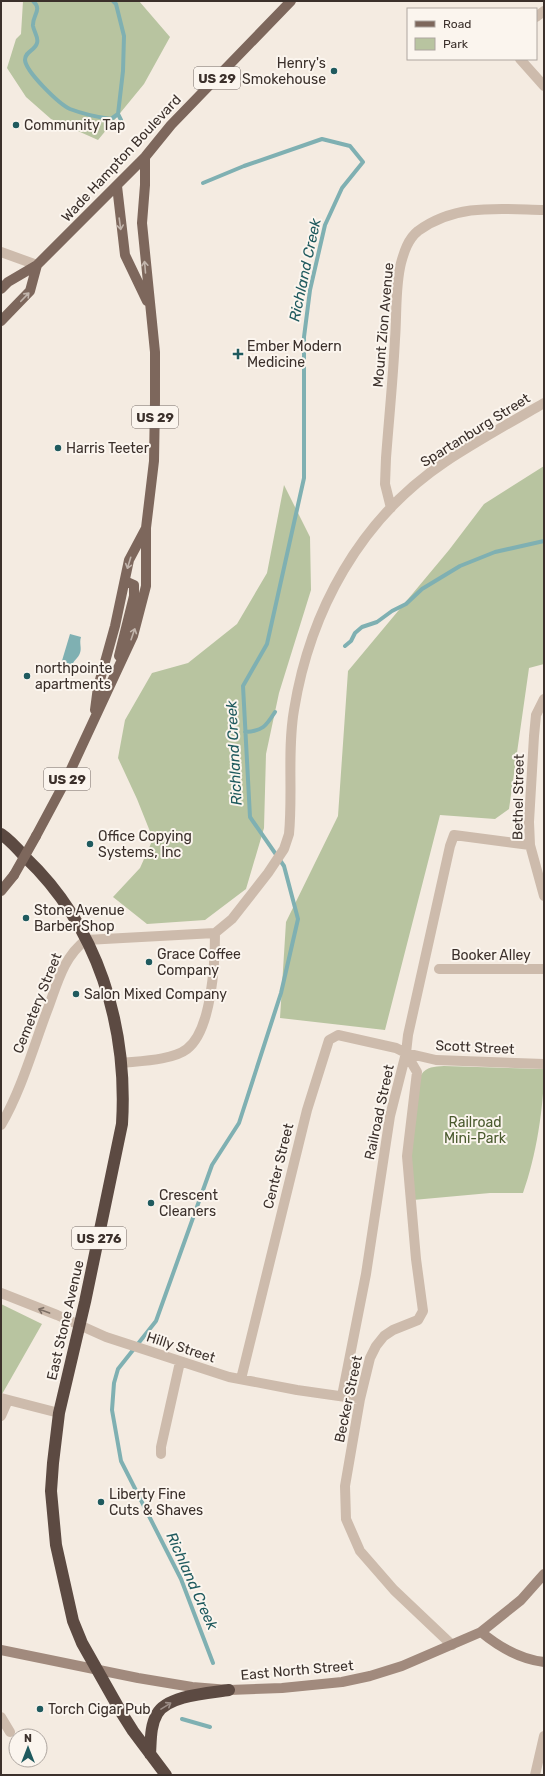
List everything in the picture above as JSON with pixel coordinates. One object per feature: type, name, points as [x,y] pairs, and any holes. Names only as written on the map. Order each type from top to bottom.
[{"type":"highway","name":"East Stone Avenue","points":[[1,834],[45,876],[60,895],[99,966],[114,1016],[122,1063],[124,1095],[120,1144],[60,1413],[52,1463],[51,1491],[56,1545],[73,1621],[95,1669],[132,1731],[166,1775]]},
{"type":"highway","points":[[150,1754],[152,1727],[157,1713],[162,1708],[178,1699],[229,1690]]},
{"type":"main road","name":"Wade Hampton Boulevard","points":[[1,290],[8,282],[37,265],[145,157],[171,125],[291,1]]},
{"type":"main road","name":"US 29","points":[[1,891],[14,875],[66,780],[133,636],[146,586],[146,528],[154,461],[155,352],[149,306],[142,223],[145,185],[145,157]]},
{"type":"main road","name":"US 29","points":[[116,186],[125,255],[149,306]]},
{"type":"main road","points":[[1,322],[30,292],[37,265]]},
{"type":"main road","name":"US 29","points":[[94,720],[98,686],[115,626],[129,560],[146,528]]},
{"type":"main road","points":[[116,672],[124,630],[134,596],[134,585],[124,581]]},
{"type":"main road","name":"East North Street","points":[[1,1650],[192,1687],[229,1690],[282,1688],[342,1682],[370,1676],[402,1666],[481,1632],[521,1600],[544,1574]]},
{"type":"main road","points":[[481,1632],[491,1641],[511,1653],[544,1662]]},
{"type":"street","points":[[521,60],[544,86]]},
{"type":"street","name":"Mount Zion Avenue","points":[[391,508],[385,484],[386,458],[401,264],[409,241],[417,232],[438,219],[459,212],[488,208],[544,210]]},
{"type":"street","points":[[1,252],[37,265]]},
{"type":"street","name":"Spartanburg Street","points":[[215,933],[232,919],[268,873],[284,849],[289,834],[290,823],[291,732],[303,666],[310,642],[329,596],[344,569],[359,545],[378,520],[409,491],[445,462],[544,403]]},
{"type":"street","name":"Bethel Street","points":[[544,699],[536,715],[529,822],[530,845],[544,896]]},
{"type":"street","name":"Railroad Street","points":[[342,1396],[366,1274],[390,1116],[406,1053],[408,1035],[422,969],[454,835],[530,845]]},
{"type":"street","points":[[86,940],[215,933],[215,951],[211,986],[201,1031],[197,1039],[186,1050],[161,1059],[122,1063]]},
{"type":"street","name":"Cemetery Street","points":[[1,1125],[20,1082],[64,965],[77,946],[86,940]]},
{"type":"street","name":"Booker Alley","points":[[439,969],[544,969]]},
{"type":"street","name":"Center Street","points":[[240,1379],[307,1110],[329,1040],[338,1035],[396,1048],[406,1053]]},
{"type":"street","name":"Scott Street","points":[[406,1053],[436,1060],[544,1064]]},
{"type":"street","name":"Becker Street","points":[[406,1053],[417,1072],[407,1156],[416,1259],[423,1311],[418,1320],[393,1330],[384,1336],[376,1346],[370,1358],[360,1399],[345,1486],[346,1519],[360,1551],[394,1590],[452,1645]]},
{"type":"street","name":"Hilly Street","points":[[1,1294],[57,1315],[106,1337],[122,1341],[180,1362],[240,1379],[297,1390],[360,1399]]},
{"type":"street","points":[[161,1454],[160,1447],[180,1362]]},
{"type":"street","points":[[1,1416],[5,1399],[60,1413]]},
{"type":"street","points":[[1,1717],[6,1732]]},
{"type":"street","points":[[535,1775],[544,1736]]},
{"type":"green space","points":[[23,1],[139,1],[170,37],[144,84],[98,140],[51,119],[26,97],[7,68],[16,39],[21,34]]},
{"type":"green space","points":[[544,466],[544,664],[529,668],[509,809],[495,819],[440,815],[385,1030],[280,1018],[286,922],[338,816],[348,671],[449,550],[484,504]]},
{"type":"green space","points":[[284,485],[310,537],[311,590],[279,693],[266,754],[264,828],[246,889],[205,920],[147,924],[113,897],[140,868],[153,839],[118,758],[125,720],[152,673],[188,663],[237,624],[267,573]]},
{"type":"green space","name":"Railroad Mini-Park","points":[[444,1066],[544,1069],[541,1115],[532,1164],[523,1193],[490,1193],[413,1200],[411,1140],[421,1075],[428,1068]]},
{"type":"green space","points":[[1,1304],[42,1324],[1,1396]]},
{"type":"water","points":[[70,634],[81,637],[80,653],[71,668],[61,664]]},
{"type":"waterway","points":[[33,1],[37,7],[33,22],[37,41],[36,46],[25,57],[31,72],[51,94],[70,109],[111,119],[118,114]]},
{"type":"waterway","name":"Richland Creek","points":[[113,1],[116,4],[124,36],[123,71],[118,114],[121,120]]},
{"type":"waterway","name":"Richland Creek","points":[[203,183],[244,166],[322,139],[350,146],[363,162],[342,188],[325,225],[310,290],[304,337],[304,478],[267,644],[243,686],[250,817],[284,866],[298,919],[281,993],[239,1123],[212,1165],[156,1321],[118,1369],[114,1383],[112,1410],[121,1461],[181,1579],[213,1663]]},
{"type":"waterway","points":[[345,646],[351,641],[355,633],[362,627],[377,622],[392,611],[406,604],[422,589],[460,566],[495,552],[544,541]]},
{"type":"waterway","points":[[245,732],[260,729],[269,721],[275,712]]},
{"type":"waterway","points":[[182,1719],[210,1727]]},
{"type":"place","name":"Henry's Smokehouse","points":[[334,71]]},
{"type":"place","name":"Community Tap","points":[[16,125]]},
{"type":"place","name":"Ember Modern Medicine","points":[[238,354]]},
{"type":"place","name":"Harris Teeter","points":[[58,448]]},
{"type":"place","name":"northpointe apartments","points":[[27,676]]},
{"type":"place","name":"Office Copying Systems, Inc","points":[[90,844]]},
{"type":"place","name":"Stone Avenue Barber Shop","points":[[26,918]]},
{"type":"place","name":"Grace Coffee Company","points":[[149,962]]},
{"type":"place","name":"Salon Mixed Company","points":[[76,994]]},
{"type":"place","name":"Crescent Cleaners","points":[[151,1203]]},
{"type":"place","name":"Liberty Fine Cuts & Shaves","points":[[101,1502]]},
{"type":"place","name":"Torch Cigar Pub","points":[[40,1709]]}]
